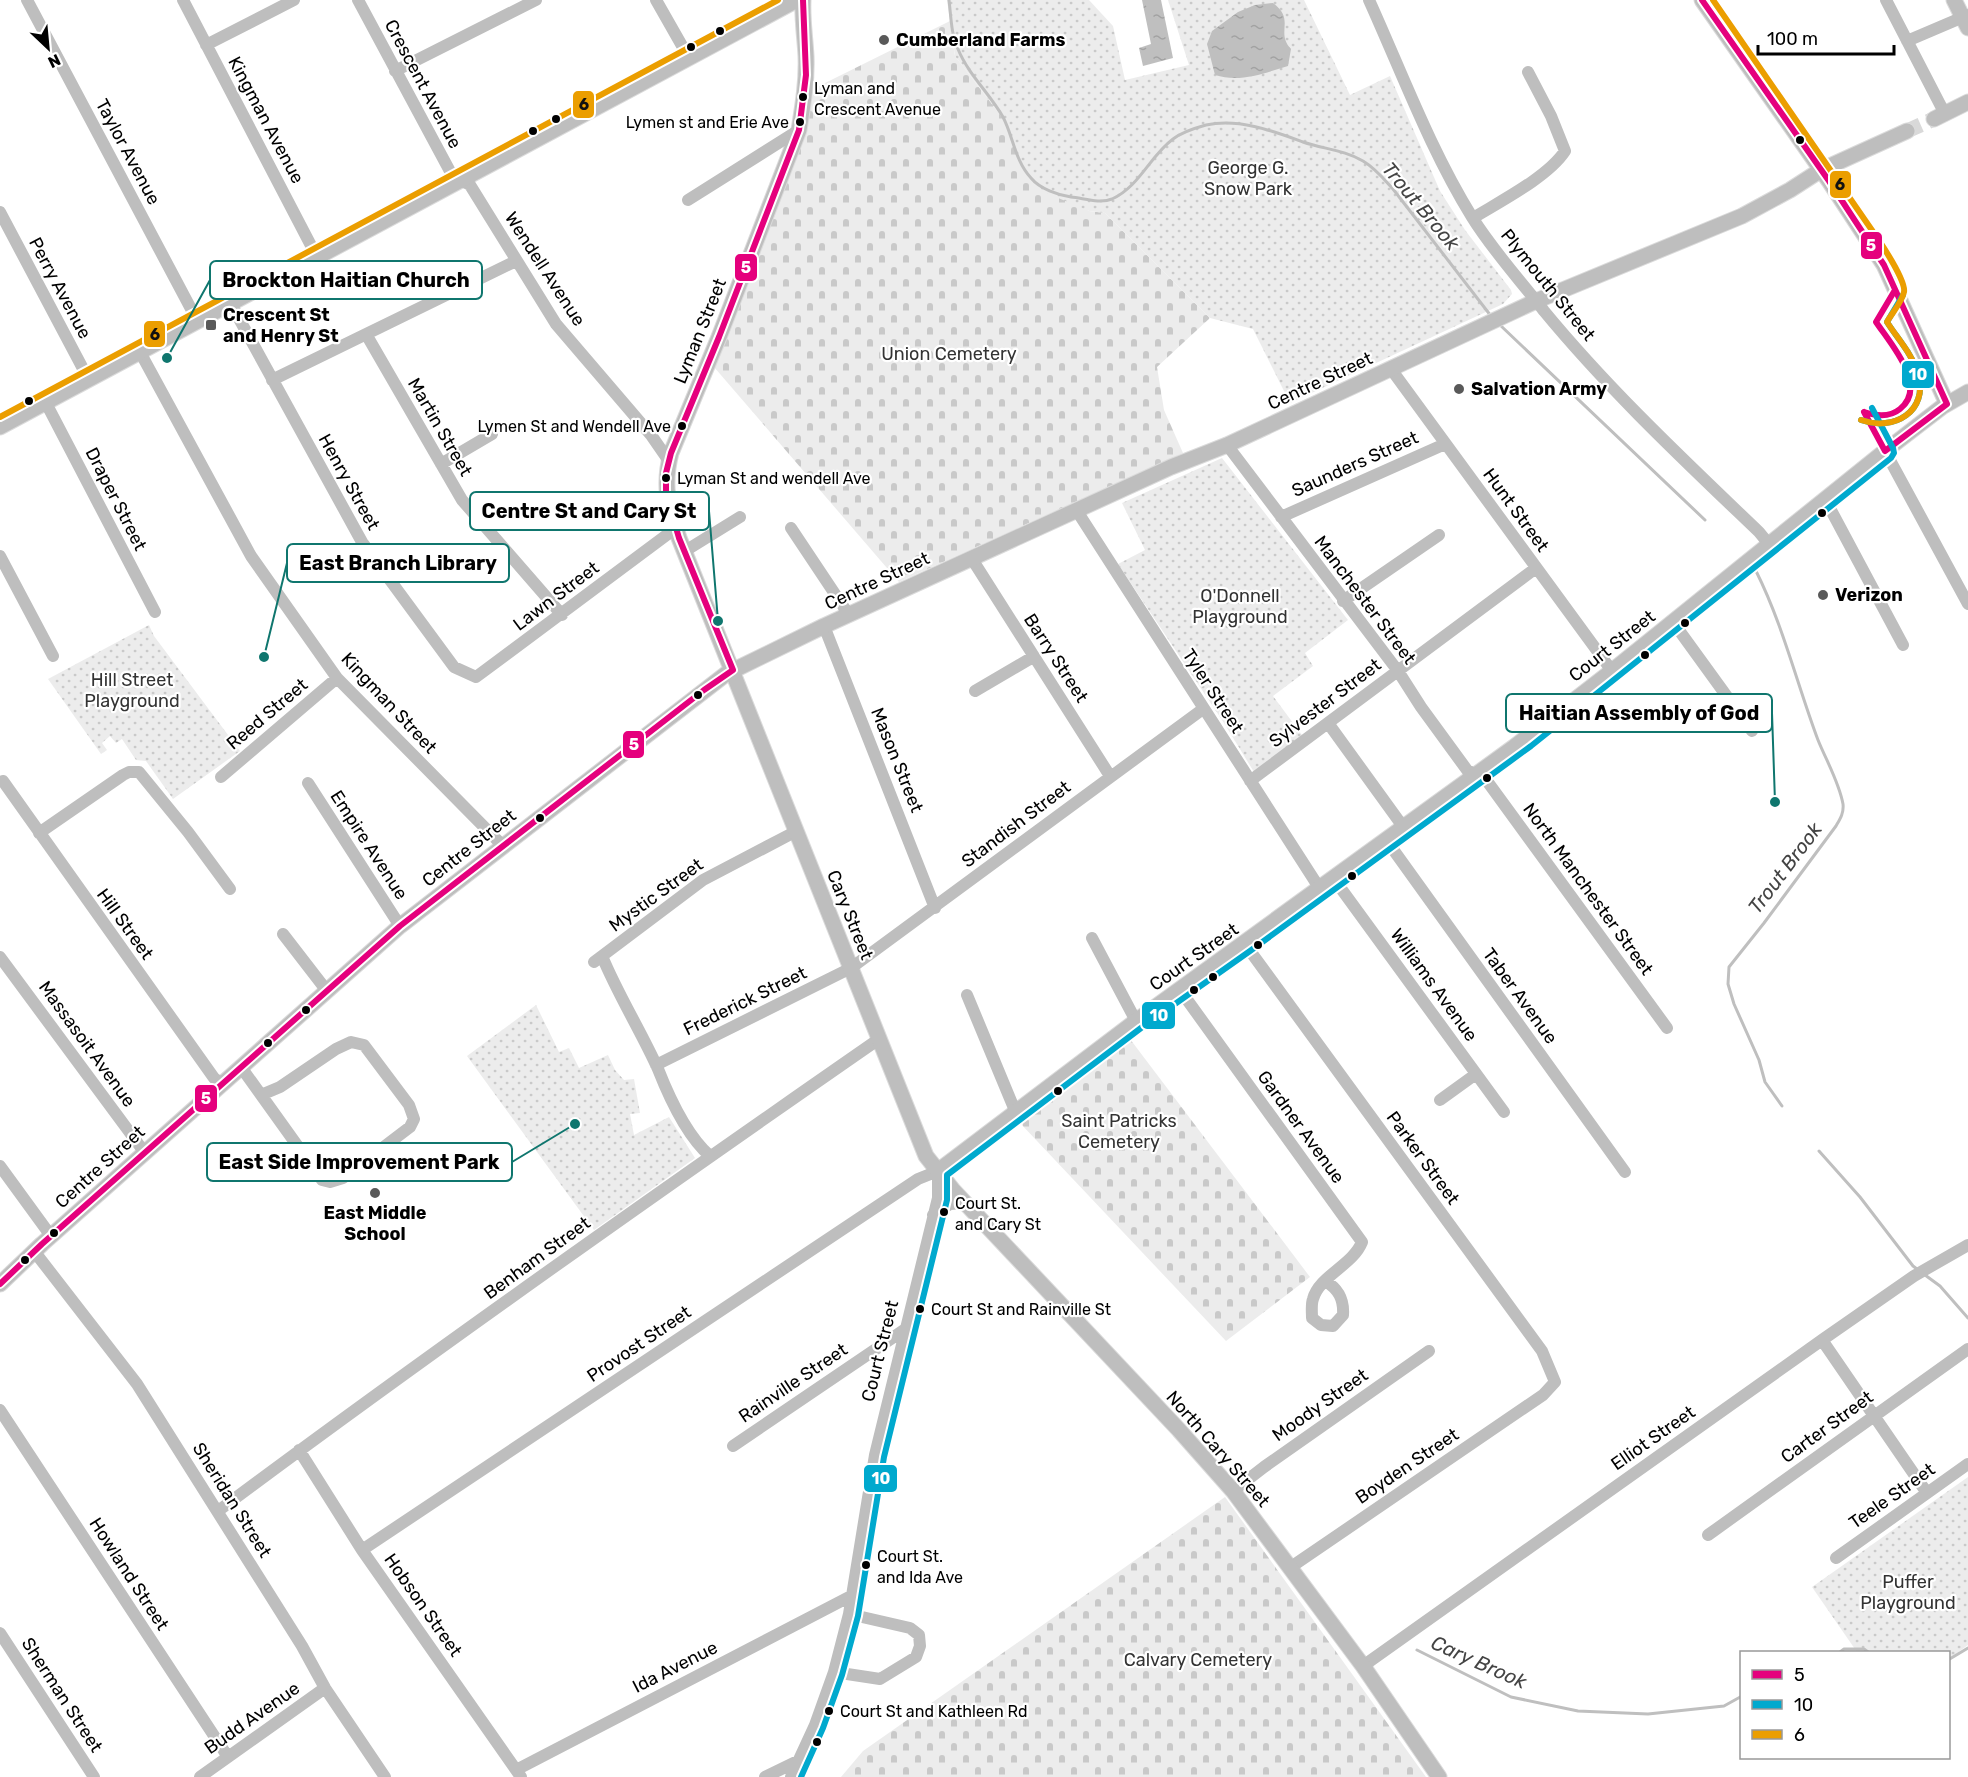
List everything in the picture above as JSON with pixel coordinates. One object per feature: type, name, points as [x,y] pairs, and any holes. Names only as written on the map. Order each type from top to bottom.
[{"type":"main road","points":[[0,427],[797,0]]},
{"type":"main road","name":"Lyman Street","points":[[733,670],[675,526],[666,492],[666,473],[799,130],[805,94],[806,56],[802,21],[803,0]]},
{"type":"main road","points":[[1702,0],[1821,170],[1884,265],[1947,404]]},
{"type":"main road","points":[[1954,0],[1966,20]]},
{"type":"main road","points":[[1939,116],[1968,102]]},
{"type":"main road","name":"Centre Street","points":[[0,1284],[34,1251],[400,926],[704,690],[733,670],[824,626],[1172,467],[1227,445],[1536,301],[1742,216],[1821,170],[1907,131]]},
{"type":"main road","name":"Court Street","points":[[938,1171],[1136,1021],[1387,841],[1476,774],[1674,622],[1768,543],[1885,450],[1947,404],[1968,392]]},
{"type":"main road","name":"Cary Street","points":[[733,670],[922,1148],[938,1171]]},
{"type":"main road","name":"North Cary Street","points":[[938,1171],[1233,1491],[1363,1666],[1439,1777]]},
{"type":"street","name":"Taylor Avenue","points":[[27,0],[198,322]]},
{"type":"street","name":"Kingman Avenue","points":[[183,0],[317,257]]},
{"type":"street","points":[[206,45],[294,0]]},
{"type":"street","name":"Crescent Avenue","points":[[358,0],[452,175],[461,180]]},
{"type":"street","points":[[395,71],[536,0]]},
{"type":"street","points":[[656,0],[689,58]]},
{"type":"street","name":"Plymouth Street","points":[[1369,0],[1440,159],[1473,218],[1503,260],[1563,334],[1630,408],[1768,543]]},
{"type":"street","points":[[1886,0],[1907,41],[1939,116]]},
{"type":"street","points":[[1907,41],[1966,20]]},
{"type":"street","points":[[1473,218],[1545,171],[1560,159],[1564,151],[1551,117],[1528,72]]},
{"type":"street","points":[[688,200],[799,130]]},
{"type":"street","name":"Wendell Avenue","points":[[461,180],[470,185],[556,324],[651,435],[669,461]]},
{"type":"street","name":"Perry Avenue","points":[[0,213],[89,380]]},
{"type":"street","points":[[272,380],[516,261]]},
{"type":"street","name":"Henry Street","points":[[231,304],[362,542],[454,667]]},
{"type":"street","name":"Martin Street","points":[[366,334],[462,500],[562,615]]},
{"type":"street","name":"Kingman Street","points":[[140,352],[251,556],[337,678],[503,846]]},
{"type":"street","name":"Hunt Street","points":[[1391,369],[1612,671]]},
{"type":"street","name":"Draper Street","points":[[46,402],[154,612]]},
{"type":"street","points":[[441,464],[492,434]]},
{"type":"street","name":"Saunders Street","points":[[1281,517],[1444,444]]},
{"type":"street","name":"Manchester Street","points":[[1227,445],[1343,602],[1398,671],[1467,770],[1476,774]]},
{"type":"street","points":[[1885,450],[1968,604]]},
{"type":"street","points":[[1825,499],[1903,645]]},
{"type":"street","name":"Tyler Street","points":[[1077,511],[1320,889]]},
{"type":"street","points":[[685,551],[740,516]]},
{"type":"street","name":"Lawn Street","points":[[454,667],[476,677],[562,615],[668,534],[675,526]]},
{"type":"street","points":[[791,528],[849,615]]},
{"type":"street","points":[[1343,602],[1439,535]]},
{"type":"street","points":[[0,556],[53,656]]},
{"type":"street","name":"Barry Street","points":[[972,559],[1110,776]]},
{"type":"street","name":"Sylvester Street","points":[[1250,781],[1536,568]]},
{"type":"street","points":[[1674,622],[1752,731]]},
{"type":"street","name":"Mason Street","points":[[824,626],[935,908]]},
{"type":"street","points":[[975,691],[1033,657]]},
{"type":"street","name":"Reed Street","points":[[221,777],[337,678]]},
{"type":"street","name":"Standish Street","points":[[850,968],[935,908],[1203,709]]},
{"type":"street","points":[[1328,723],[1404,828]]},
{"type":"street","points":[[39,833],[123,775],[129,772],[139,772],[188,832],[230,890]]},
{"type":"street","name":"North Manchester Street","points":[[1476,774],[1487,781],[1667,1028]]},
{"type":"street","name":"Hill Street","points":[[3,781],[214,1078],[222,1084]]},
{"type":"street","name":"Empire Avenue","points":[[308,783],[400,926]]},
{"type":"street","name":"Mystic Street","points":[[656,1065],[598,959],[703,880],[797,833]]},
{"type":"street","name":"Taber Avenue","points":[[1387,841],[1624,1172]]},
{"type":"street","name":"Williams Avenue","points":[[1334,879],[1503,1112]]},
{"type":"street","points":[[283,934],[327,991]]},
{"type":"street","points":[[1092,938],[1136,1021]]},
{"type":"street","name":"Parker Street","points":[[1245,944],[1542,1351],[1556,1382],[1543,1395]]},
{"type":"street","name":"Massasoit Avenue","points":[[0,957],[145,1153]]},
{"type":"street","name":"Frederick Street","points":[[656,1065],[850,968]]},
{"type":"street","name":"Gardner Avenue","points":[[1180,990],[1362,1242],[1358,1252],[1325,1281]]},
{"type":"street","points":[[967,995],[1016,1113]]},
{"type":"street","name":"Benham Street","points":[[218,1511],[299,1450],[710,1156],[879,1039]]},
{"type":"street","points":[[241,1067],[261,1095],[322,1180],[330,1182],[343,1178],[410,1127],[414,1119],[409,1106],[364,1045],[351,1042],[336,1048],[280,1087],[261,1095]]},
{"type":"street","points":[[656,1065],[669,1096],[702,1148],[710,1156]]},
{"type":"street","points":[[1440,1100],[1476,1074]]},
{"type":"street","points":[[0,1166],[51,1236]]},
{"type":"street","name":"Court Street","points":[[791,1777],[800,1760],[834,1672],[849,1614],[875,1455],[938,1198],[938,1171]]},
{"type":"street","name":"Provost Street","points":[[363,1550],[918,1179],[938,1171]]},
{"type":"street","points":[[933,1215],[952,1203],[966,1203]]},
{"type":"street","name":"Elliot Street","points":[[1363,1666],[1822,1340],[1914,1276],[1968,1245]]},
{"type":"street","name":"Sheridan Street","points":[[34,1251],[137,1384],[302,1646],[325,1688],[385,1777]]},
{"type":"street","name":"Rainville Street","points":[[733,1446],[904,1330]]},
{"type":"street","points":[[1822,1340],[1927,1493]]},
{"type":"street","name":"Carter Street","points":[[1708,1535],[1968,1349]]},
{"type":"street","name":"Moody Street","points":[[1233,1491],[1429,1351]]},
{"type":"street","name":"Boyden Street","points":[[1291,1567],[1543,1395]]},
{"type":"street","name":"Howland Street","points":[[0,1410],[228,1757]]},
{"type":"street","name":"Hobson Street","points":[[299,1450],[363,1550],[518,1773]]},
{"type":"street","name":"Teele Street","points":[[1836,1558],[1968,1464]]},
{"type":"street","name":"Ida Avenue","points":[[518,1773],[851,1596]]},
{"type":"street","points":[[834,1672],[880,1679],[916,1658],[920,1646],[919,1635],[910,1628],[849,1614]]},
{"type":"street","name":"Sherman Street","points":[[0,1634],[94,1777]]},
{"type":"street","name":"Budd Avenue","points":[[200,1777],[325,1688]]},
{"type":"street","points":[[765,1777],[800,1760]]},
{"type":"green space","name":"George G. Snow Park","points":[[947,0],[1089,0],[1113,26],[1125,80],[1189,65],[1168,0],[1304,0],[1350,95],[1390,76],[1440,191],[1465,230],[1512,294],[1503,304],[1290,403],[1253,329],[1210,318],[1105,213],[1089,211],[1044,192],[1022,165],[1005,121],[955,56]]},
{"type":"green space","name":"Union Cemetery","points":[[950,21],[955,56],[1005,121],[1022,165],[1089,211],[1105,213],[1210,318],[1157,367],[1164,410],[1183,453],[899,582],[714,367],[784,189],[815,88]]},
{"type":"green space","name":"O'Donnell Playground","points":[[1222,458],[1348,620],[1305,653],[1313,666],[1273,696],[1302,735],[1254,772],[1118,564],[1145,550],[1122,503]]},
{"type":"green space","name":"Hill Street Playground","points":[[149,625],[154,636],[240,751],[173,799],[146,761],[136,760],[122,739],[116,743],[110,736],[102,743],[107,750],[101,754],[48,679]]},
{"type":"green space","points":[[536,1005],[559,1052],[569,1048],[579,1068],[608,1055],[615,1070],[624,1080],[634,1079],[640,1113],[630,1114],[634,1135],[669,1117],[695,1158],[594,1230],[467,1056]]},
{"type":"green space","name":"Saint Patricks Cemetery","points":[[1130,1039],[1310,1277],[1226,1341],[1020,1123]]},
{"type":"green space","name":"Puffer Playground","points":[[1968,1477],[1968,1645],[1950,1658],[1950,1651],[1856,1651],[1812,1587]]},
{"type":"green space","name":"Calvary Cemetery","points":[[1225,1497],[1426,1777],[841,1777],[863,1751]]},
{"type":"water","points":[[1142,0],[1161,0],[1173,58],[1143,66],[1139,48],[1151,44]]},
{"type":"water","points":[[1273,3],[1280,9],[1285,21],[1285,37],[1291,49],[1288,66],[1243,78],[1215,75],[1207,44],[1212,31],[1238,12],[1255,5]]},
{"type":"waterway","name":"Trout Brook","points":[[949,0],[954,37],[962,58],[1003,117],[1021,164],[1035,182],[1044,188],[1066,196],[1097,201],[1112,199],[1130,187],[1165,146],[1184,132],[1218,123],[1243,124],[1268,130],[1349,154],[1371,167],[1393,189],[1491,316]]},
{"type":"waterway","name":"Trout Brook","points":[[1500,325],[1705,520]]},
{"type":"waterway","name":"Trout Brook","points":[[1756,571],[1782,633],[1818,740],[1843,804],[1836,826],[1729,967],[1728,984],[1734,1004],[1759,1060],[1765,1082],[1782,1106]]},
{"type":"waterway","name":"Trout Brook","points":[[1819,1151],[1860,1197],[1917,1269]]},
{"type":"waterway","name":"Trout Brook","points":[[1925,1275],[1940,1286],[1968,1318]]},
{"type":"waterway","name":"Cary Brook","points":[[1950,1659],[1968,1648]]},
{"type":"waterway","name":"Cary Brook","points":[[1841,1651],[1844,1649],[1867,1651]]},
{"type":"waterway","name":"Cary Brook","points":[[1417,1650],[1511,1697],[1578,1711],[1648,1714],[1724,1706],[1740,1697]]},
{"type":"tunnel","points":[[1907,131],[1934,119]]},
{"type":"transit line","name":"6","points":[[0,417],[778,0]]},
{"type":"transit line","name":"5","points":[[0,1284],[400,926],[704,690],[733,670],[679,538],[666,492],[666,473],[671,453],[719,337],[799,130],[806,75],[803,0]]},
{"type":"transit line","name":"5","points":[[1702,0],[1829,181],[1884,265],[1947,404],[1885,451],[1864,412]]},
{"type":"transit line","name":"6","points":[[1713,0],[1878,239],[1902,281],[1903,296],[1887,322],[1916,367],[1920,387],[1918,398],[1914,408],[1896,420],[1885,423],[1861,420]]},
{"type":"transit line","name":"5","points":[[1864,412],[1878,415],[1891,414],[1900,409],[1908,400],[1909,377],[1897,353],[1876,322],[1895,290]]},
{"type":"transit line","name":"10","points":[[1861,420],[1873,423],[1896,420],[1914,408],[1918,398],[1920,387],[1916,367],[1887,322],[1903,295]]},
{"type":"transit line","name":"10","points":[[801,1777],[823,1728],[842,1675],[858,1616],[884,1457],[947,1200],[947,1175],[1141,1028],[1531,746],[1891,458],[1894,453],[1893,448],[1872,408]]},
{"type":"place","name":"Cumberland Farms","points":[[884,40]]},
{"type":"place","name":"Lyman and Crescent Avenue","points":[[803,97]]},
{"type":"place","name":"Lymen st and Erie Ave","points":[[800,122]]},
{"type":"place","name":"Crescent St and Henry St","points":[[211,325]]},
{"type":"place","name":"Brockton Haitian Church","points":[[167,358]]},
{"type":"place","name":"Salvation Army","points":[[1459,389]]},
{"type":"place","name":"Lymen St and Wendell Ave","points":[[682,426]]},
{"type":"place","name":"Lyman St and wendell Ave","points":[[666,478]]},
{"type":"place","name":"Verizon","points":[[1823,595]]},
{"type":"place","name":"Centre St and Cary St","points":[[718,621]]},
{"type":"place","name":"East Branch Library","points":[[264,657]]},
{"type":"place","name":"Haitian Assembly of God","points":[[1775,802]]},
{"type":"place","name":"East Side Improvement Park","points":[[575,1124]]},
{"type":"place","name":"East Middle School","points":[[375,1193]]},
{"type":"place","name":"Court St. and Cary St","points":[[944,1212]]},
{"type":"place","name":"Court St and Rainville St","points":[[920,1309]]},
{"type":"place","name":"Court St. and Ida Ave","points":[[866,1565]]},
{"type":"place","name":"Court St and Kathleen Rd","points":[[829,1711]]}]
